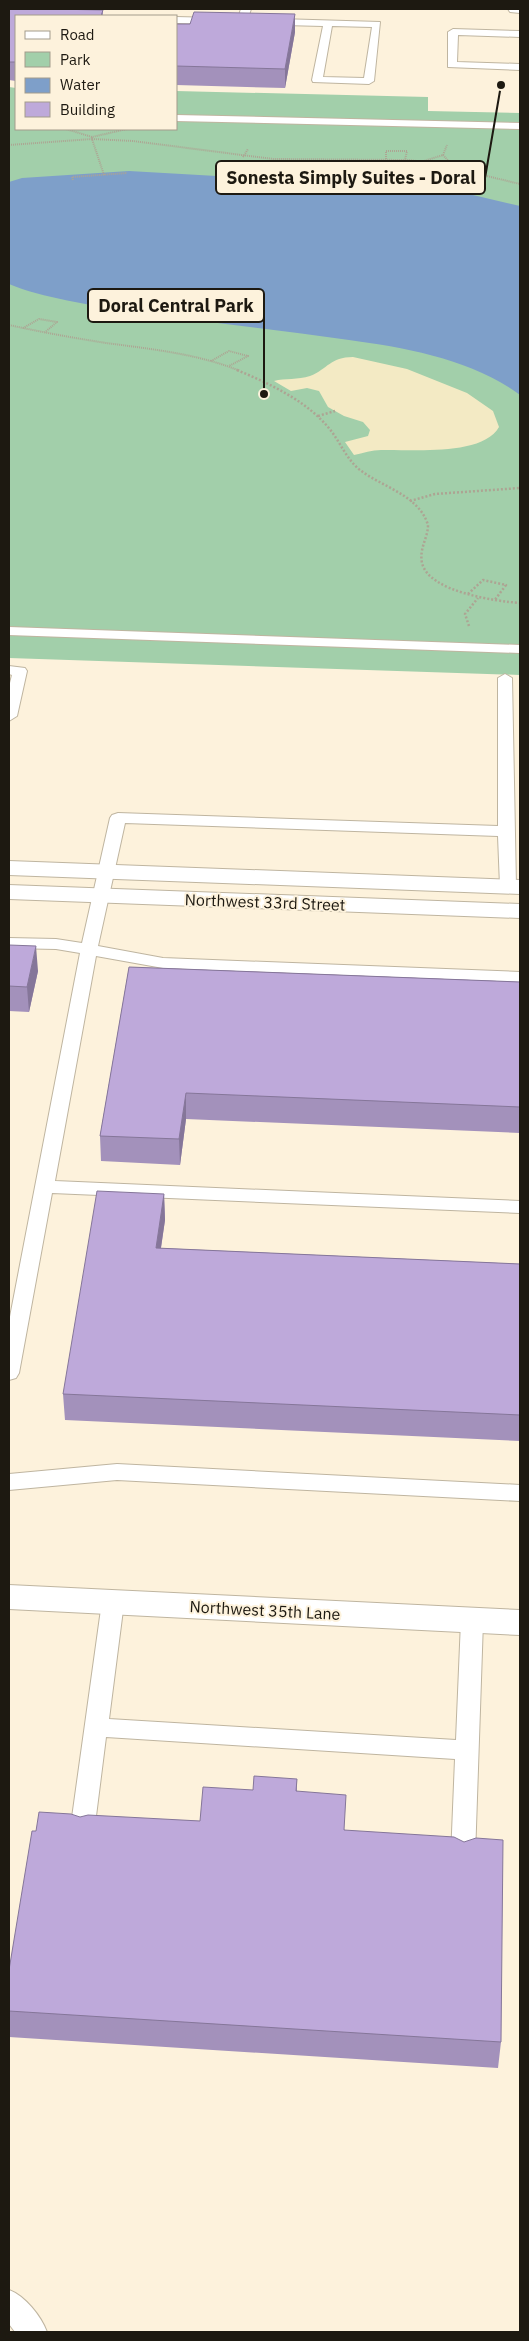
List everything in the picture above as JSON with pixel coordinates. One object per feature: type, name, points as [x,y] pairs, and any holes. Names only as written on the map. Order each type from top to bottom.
[{"type":"street","points":[[515,9],[520,9]]},
{"type":"street","name":"Northwest 33rd Street","points":[[9,868],[516,891]]},
{"type":"street","points":[[436,908],[495,897],[516,891]]},
{"type":"street","name":"Northwest 33rd Street","points":[[9,892],[520,911]]},
{"type":"street","name":"Northwest 35th Lane","points":[[9,1597],[520,1623]]},
{"type":"lane","points":[[233,21],[246,9]]},
{"type":"lane","points":[[178,20],[233,21],[377,24],[369,81],[317,80],[328,23]]},
{"type":"lane","points":[[520,34],[453,32],[452,65],[520,67]]},
{"type":"lane","points":[[403,123],[404,110]]},
{"type":"lane","points":[[178,118],[520,126]]},
{"type":"lane","points":[[9,632],[520,649]]},
{"type":"lane","points":[[9,670],[20,671],[9,716]]},
{"type":"lane","points":[[505,678],[506,832],[516,891]]},
{"type":"lane","points":[[9,1373],[100,896],[118,818],[506,832]]},
{"type":"lane","points":[[9,943],[56,944],[175,964],[520,977]]},
{"type":"lane","points":[[46,1187],[520,1207]]},
{"type":"lane","points":[[9,1482],[117,1472],[520,1493]]},
{"type":"lane","points":[[82,1832],[113,1602]]},
{"type":"lane","points":[[463,1857],[465,1750],[472,1620]]},
{"type":"lane","points":[[97,1727],[465,1750]]},
{"type":"lane","points":[[9,2303],[33,2332]]},
{"type":"path","points":[[69,130],[92,138],[162,144],[242,157],[314,161],[405,160],[454,168],[520,184]]},
{"type":"path","points":[[9,145],[92,138],[123,130]]},
{"type":"path","points":[[92,138],[104,175]]},
{"type":"path","points":[[421,162],[444,155],[448,146],[444,143]]},
{"type":"path","points":[[242,157],[248,149]]},
{"type":"path","points":[[386,159],[386,151],[407,152],[405,160]]},
{"type":"path","points":[[444,155],[454,168]]},
{"type":"path","points":[[73,180],[72,177],[127,173]]},
{"type":"path","points":[[23,329],[39,319],[57,322],[43,333]]},
{"type":"path","points":[[9,325],[43,333],[154,348],[210,361],[229,367],[278,389],[317,416],[333,434],[345,455],[358,468],[422,511],[429,525],[429,532],[421,553],[422,564],[442,583],[478,598],[520,603]]},
{"type":"path","points":[[210,361],[229,351],[248,356],[229,367]]},
{"type":"path","points":[[317,416],[335,411]]},
{"type":"path","points":[[409,501],[435,494],[520,488]]},
{"type":"path","points":[[467,594],[483,580],[506,585],[494,601]]},
{"type":"path","points":[[469,627],[465,614],[478,598]]},
{"type":"green space","points":[[9,87],[15,88],[15,130],[178,130],[178,91],[428,97],[428,111],[520,113],[520,675],[9,658]]},
{"type":"sand","points":[[353,357],[407,369],[467,393],[493,411],[499,427],[490,437],[462,447],[426,450],[378,450],[354,455],[345,442],[368,436],[370,430],[363,422],[344,416],[328,407],[319,391],[307,388],[291,391],[274,381],[310,376],[334,361]]},
{"type":"water","points":[[129,171],[392,186],[473,195],[520,206],[520,395],[481,372],[416,351],[371,343],[182,319],[83,304],[9,284],[9,182],[22,178]]},
{"type":"building","points":[[9,9],[103,10],[101,15],[15,15],[15,62],[9,62]]},
{"type":"building","points":[[194,12],[295,14],[285,69],[178,66],[178,24],[190,24]]},
{"type":"building","points":[[9,945],[36,946],[27,987],[9,986]]},
{"type":"building","points":[[129,967],[520,982],[520,1107],[186,1093],[179,1139],[100,1136]]},
{"type":"building","points":[[97,1191],[164,1194],[156,1248],[520,1264],[520,1415],[63,1394]]},
{"type":"building","points":[[254,1776],[297,1779],[296,1791],[346,1795],[344,1830],[454,1837],[464,1842],[476,1838],[503,1840],[501,2042],[9,2011],[9,1970],[32,1831],[36,1831],[39,1812],[71,1814],[80,1817],[88,1815],[200,1821],[203,1787],[253,1790]]},
{"type":"place","name":"Sonesta Simply Suites - Doral","points":[[501,85]]},
{"type":"place","name":"Doral Central Park","points":[[264,394]]}]
